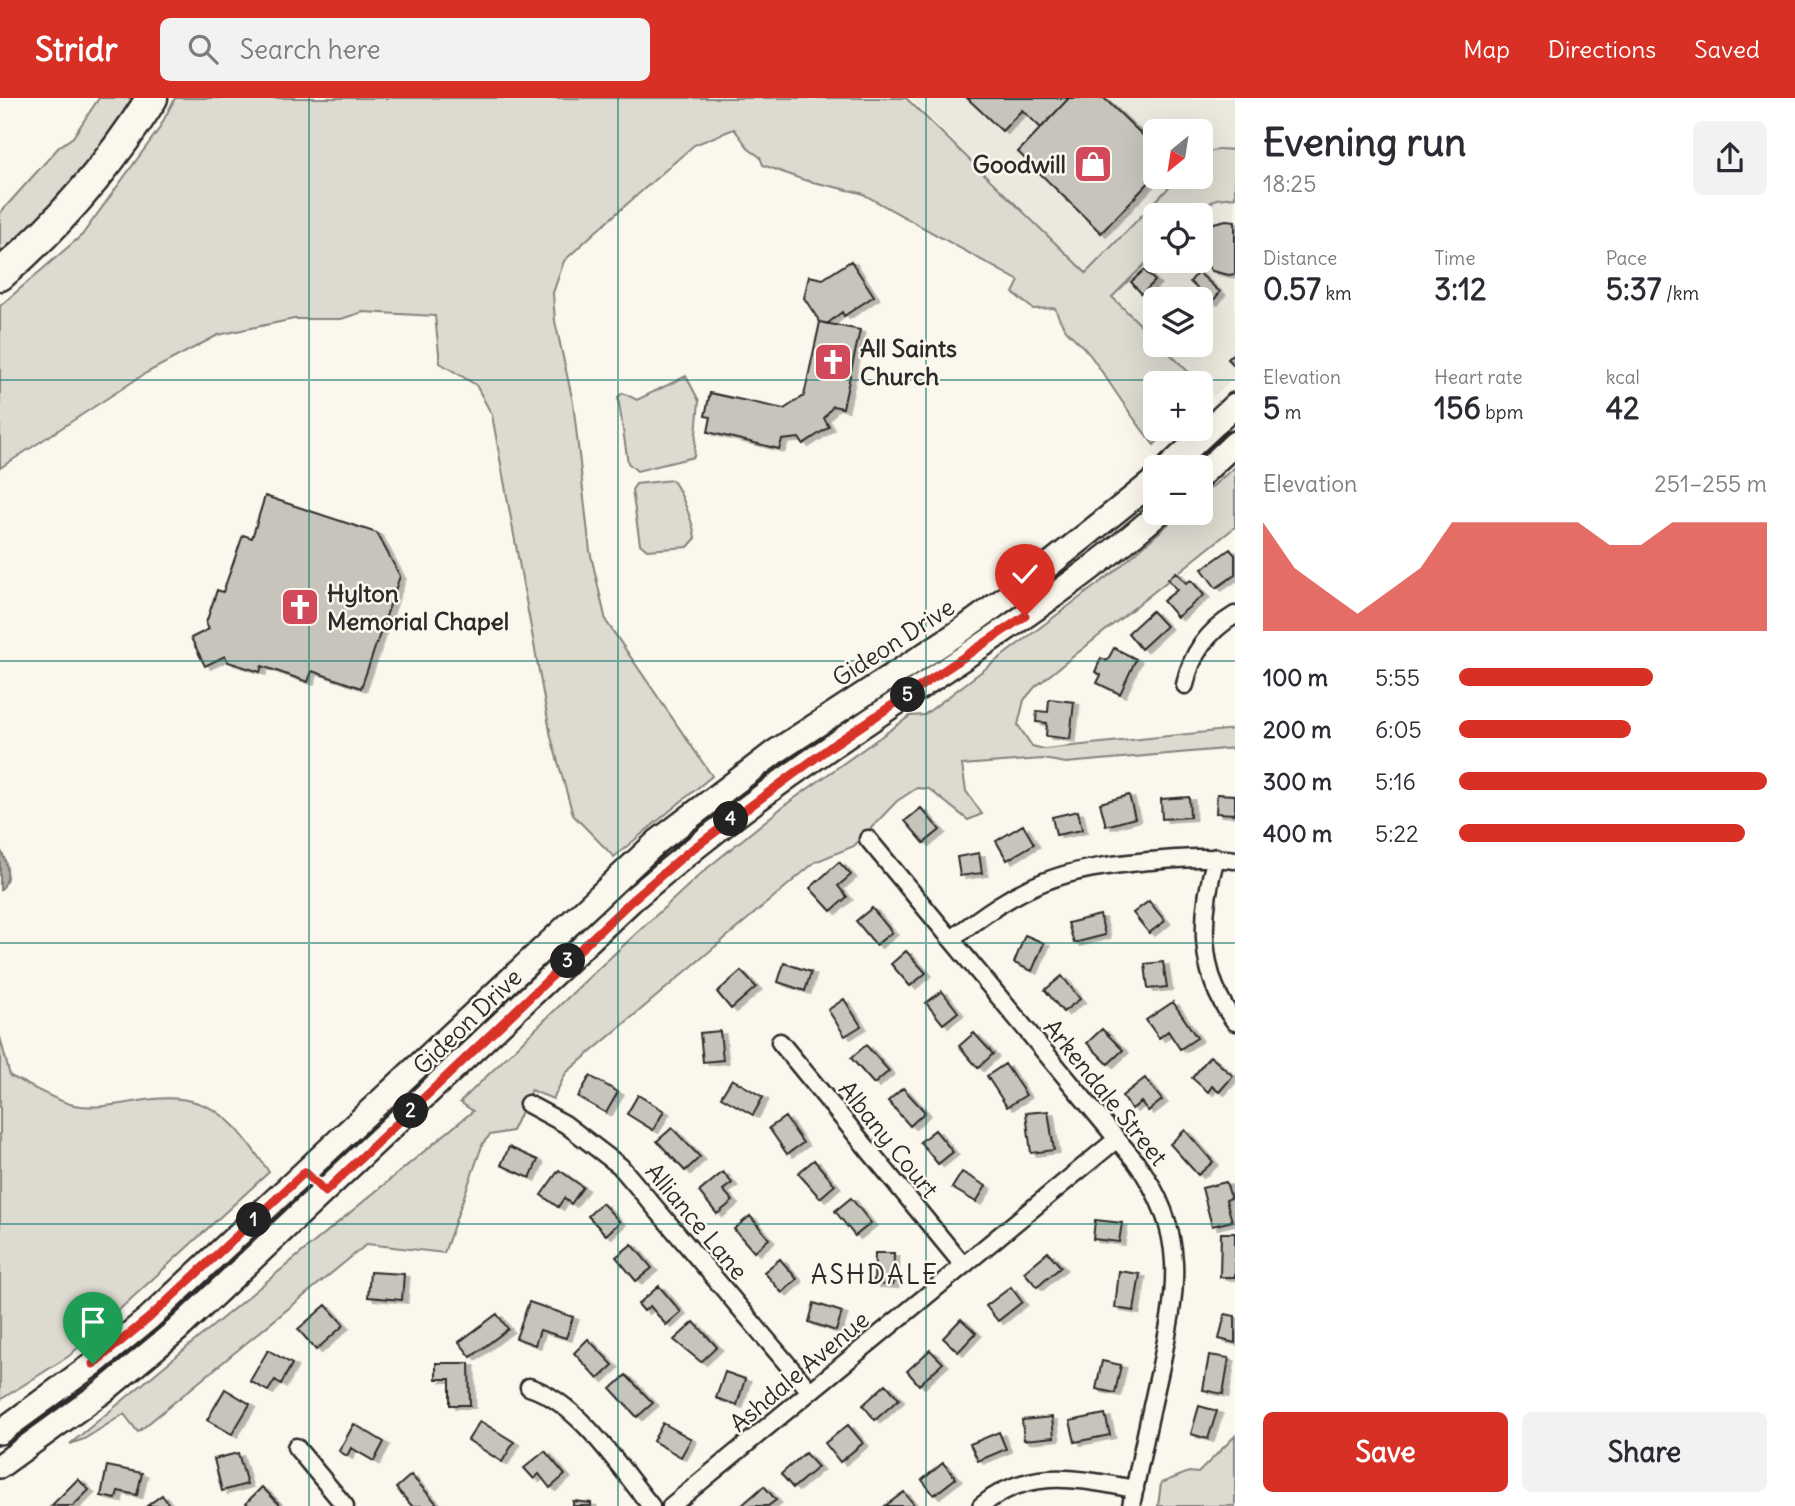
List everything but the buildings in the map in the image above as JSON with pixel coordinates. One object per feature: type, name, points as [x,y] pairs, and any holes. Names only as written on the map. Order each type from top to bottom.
[{"type":"highway","points":[[0,275],[64,217],[107,164],[152,98]]},
{"type":"main road","points":[[1182,455],[1235,405]]},
{"type":"main road","points":[[1213,464],[1235,443]]},
{"type":"main road","name":"Gideon Drive","points":[[0,1432],[93,1364],[149,1318],[590,901],[699,807],[775,752],[1029,582],[1143,490]]},
{"type":"main road","name":"Gideon Drive","points":[[0,1466],[105,1390],[177,1330],[631,901],[687,853],[833,745],[1079,579],[1144,525]]},
{"type":"main road","points":[[305,1172],[325,1192]]},
{"type":"street","points":[[1185,684],[1189,665],[1197,650],[1210,634],[1235,615]]},
{"type":"street","name":"Arkendale Street","points":[[868,839],[1117,1139],[1148,1178],[1160,1199],[1176,1260],[1174,1299],[1131,1506]]},
{"type":"street","points":[[952,939],[1016,894],[1069,872],[1129,863],[1216,857],[1235,860]]},
{"type":"street","points":[[1216,857],[1208,896],[1205,957],[1215,990],[1235,1022]]},
{"type":"street","name":"Albany Court","points":[[780,1042],[963,1265]]},
{"type":"street","name":"Alliance Lane","points":[[528,1104],[565,1124],[620,1166],[810,1391]]},
{"type":"street","name":"Ashdale Avenue","points":[[671,1506],[1117,1139]]},
{"type":"street","points":[[529,1387],[544,1391],[572,1412],[652,1506]]},
{"type":"street","points":[[296,1447],[345,1506]]},
{"type":"street","points":[[981,1506],[1016,1484],[1052,1476],[1135,1489]]},
{"type":"shaded area","points":[[99,98],[132,98],[92,165],[0,260],[0,213],[59,147],[73,137]]},
{"type":"shaded area","points":[[175,98],[906,98],[1086,273],[1143,214],[1143,266],[1112,297],[1143,327],[1143,357],[1173,357],[1188,371],[1143,371],[1143,431],[1090,355],[1066,330],[1055,308],[1033,309],[1013,293],[1019,281],[861,193],[804,180],[763,165],[760,157],[750,150],[734,129],[694,145],[564,261],[553,293],[555,321],[573,402],[590,551],[606,621],[712,776],[614,857],[573,815],[551,737],[492,415],[476,385],[440,363],[435,316],[363,312],[341,319],[294,319],[218,335],[146,373],[0,468],[0,306],[82,235],[159,129]]},
{"type":"shaded area","points":[[910,98],[1235,98],[1235,150],[1213,151],[1213,119],[1143,119],[1143,189],[1167,189],[1154,203],[1143,203],[1143,214],[1086,273]]},
{"type":"shaded area","points":[[1235,150],[1235,197],[1216,199],[1210,203],[1154,203],[1167,189],[1213,189],[1213,151]]},
{"type":"shaded area","points":[[1235,197],[1235,376],[1214,396],[1213,371],[1188,371],[1173,357],[1213,357],[1213,287],[1143,287],[1143,328],[1111,297],[1143,266],[1143,273],[1213,273],[1213,203],[1210,203],[1216,199]]},
{"type":"shaded area","points":[[686,376],[699,401],[694,457],[637,471],[628,463],[618,397],[623,393],[637,400]]},
{"type":"shaded area","points":[[1235,467],[1235,527],[1035,687],[1024,700],[1018,725],[1032,746],[1044,749],[1235,729],[1235,748],[1066,763],[1043,759],[962,765],[966,791],[982,814],[968,820],[929,789],[917,788],[897,801],[854,846],[815,862],[566,1073],[553,1099],[531,1090],[512,1131],[490,1135],[483,1143],[444,1253],[367,1244],[138,1432],[124,1414],[84,1439],[70,1444],[473,1111],[460,1102],[705,870],[785,805],[910,716],[924,715],[1115,571],[1167,525],[1213,525],[1213,486]]},
{"type":"shaded area","points":[[672,480],[687,508],[695,539],[688,547],[647,550],[640,544],[632,490],[636,484]]},
{"type":"shaded area","points":[[0,849],[5,859],[7,876],[0,890]]},
{"type":"shaded area","points":[[0,1037],[10,1076],[74,1105],[95,1107],[154,1099],[194,1102],[223,1116],[247,1141],[269,1172],[69,1356],[0,1400]]},
{"type":"shaded area","points":[[1235,1436],[1235,1506],[1158,1506],[1161,1483],[1189,1472],[1198,1473]]},
{"type":"place","name":"Goodwill","points":[[1093,164]]},
{"type":"place","name":"All Saints Church","points":[[833,362]]},
{"type":"place","name":"Hylton Memorial Chapel","points":[[300,607]]},
{"type":"district","name":"ASHDALE","points":[[875,1274]]},
{"type":"route","points":[[93,1364],[149,1318],[305,1172],[325,1192],[631,901],[687,853],[749,804],[833,745],[1025,616]]}]
